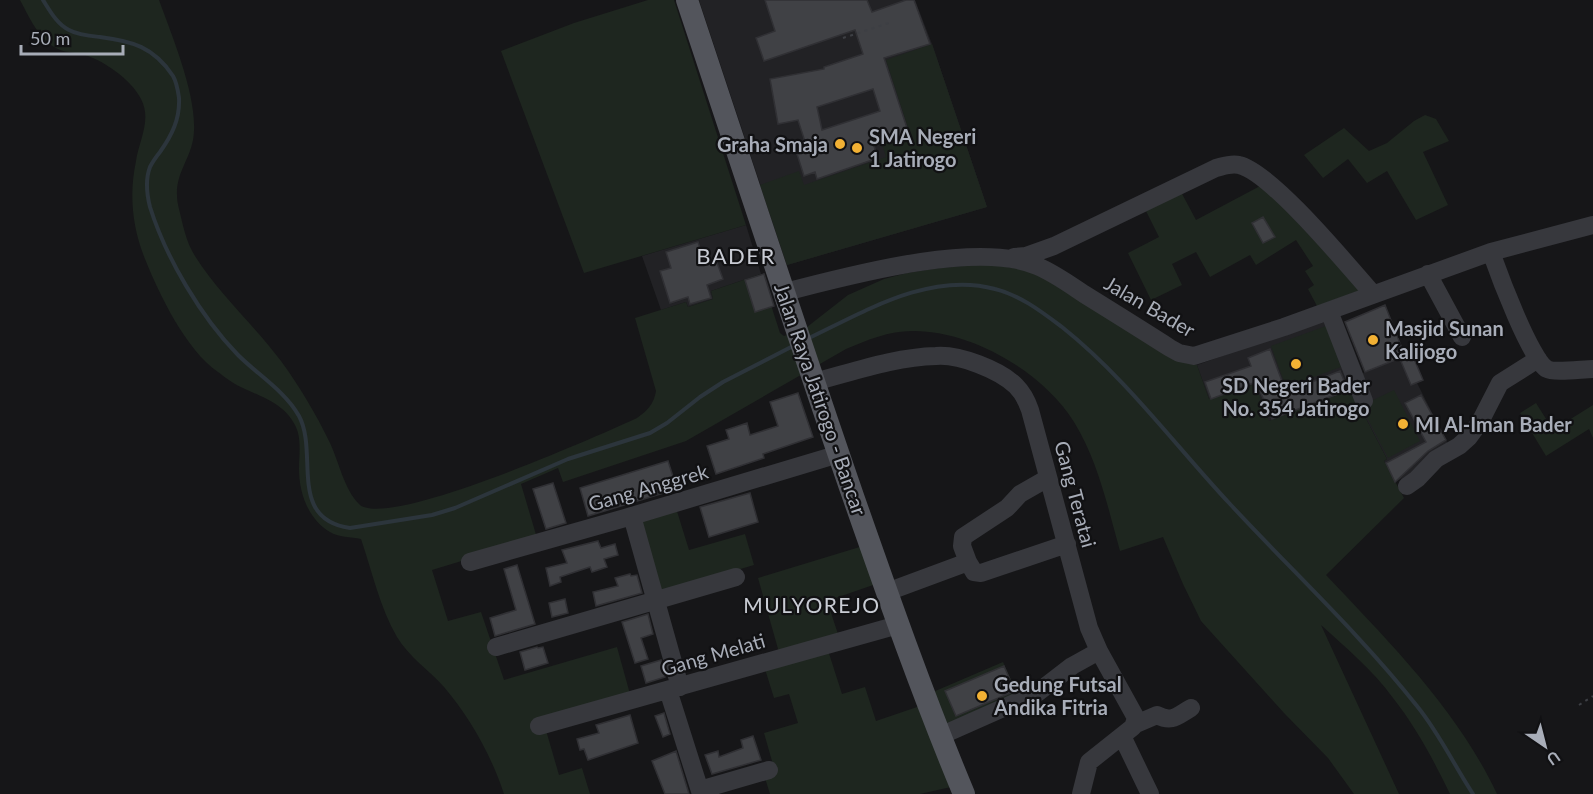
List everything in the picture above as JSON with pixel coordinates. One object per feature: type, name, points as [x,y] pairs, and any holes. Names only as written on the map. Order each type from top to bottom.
[{"type":"main road","name":"Jalan Raya Jatirogo - Bancar","points":[[687,0],[812,377],[898,625],[964,794]]},
{"type":"street","points":[[1012,258],[1026,256],[1054,246],[1216,168],[1237,164],[1262,178],[1294,207],[1373,294]]},
{"type":"street","name":"Jalan Bader","points":[[787,298],[867,272],[918,263],[975,257],[1012,258],[1045,270],[1170,348],[1187,356],[1200,355],[1491,252],[1593,225]]},
{"type":"street","points":[[1491,252],[1510,303],[1543,364]]},
{"type":"street","points":[[1428,274],[1462,337]]},
{"type":"street","points":[[1329,310],[1365,400]]},
{"type":"street","name":"Gang Teratai","points":[[812,377],[937,355],[990,369],[1009,380],[1022,393],[1030,410],[1089,628],[1099,651],[1134,713],[1129,730],[1150,794]]},
{"type":"street","points":[[1407,486],[1436,459],[1459,446],[1474,432],[1500,383],[1543,364],[1593,369]]},
{"type":"street","name":"Gang Anggrek","points":[[470,562],[839,454]]},
{"type":"street","points":[[1048,478],[1020,494],[1007,508],[963,537],[962,546],[974,572],[981,573],[1067,544]]},
{"type":"street","points":[[632,516],[656,600],[674,688],[700,792],[769,770]]},
{"type":"street","points":[[887,592],[968,562]]},
{"type":"street","points":[[496,647],[736,577]]},
{"type":"street","name":"Gang Melati","points":[[539,726],[898,625]]},
{"type":"street","points":[[940,736],[1024,700],[1043,689],[1072,666],[1099,651]]},
{"type":"street","points":[[1082,794],[1089,762],[1129,730],[1157,716],[1169,720],[1191,708]]},
{"type":"path","points":[[843,38],[889,23]]},
{"type":"path","points":[[1579,705],[1593,696]]},
{"type":"shaded area","points":[[20,0],[159,0],[182,65],[194,116],[193,142],[177,186],[179,209],[189,245],[214,283],[271,348],[295,381],[325,432],[346,483],[359,504],[377,509],[408,504],[449,493],[540,460],[637,418],[650,407],[656,391],[635,318],[686,302],[688,307],[713,299],[711,291],[761,274],[780,333],[784,336],[807,327],[848,295],[884,279],[940,268],[988,264],[1032,271],[1186,363],[1197,365],[1209,399],[1255,384],[1269,421],[1353,389],[1387,459],[1384,461],[1404,498],[1326,575],[1397,651],[1442,705],[1481,763],[1497,794],[1450,794],[1417,732],[1385,688],[1321,625],[1399,794],[1354,794],[1328,758],[1201,621],[1163,537],[1120,551],[1102,485],[1090,453],[1074,422],[1061,404],[1025,371],[981,346],[935,333],[903,331],[870,339],[846,349],[686,441],[563,482],[558,468],[521,484],[537,538],[432,570],[448,621],[481,612],[504,680],[617,647],[630,694],[543,720],[559,775],[582,768],[590,794],[504,794],[486,751],[463,712],[444,687],[407,651],[397,637],[381,602],[361,539],[333,534],[322,527],[306,505],[299,469],[299,435],[295,425],[273,402],[234,383],[206,362],[185,336],[166,304],[141,247],[133,210],[134,173],[145,122],[141,99],[123,77],[107,65],[81,54],[54,47],[46,41]]},
{"type":"shaded area","points":[[648,0],[674,0],[746,225],[584,273],[501,51],[574,23]]},
{"type":"shaded area","name":"SMA Negeri 1 Jatirogo","points":[[699,0],[915,0],[987,207],[787,265]]},
{"type":"shaded area","points":[[932,44],[987,207],[787,265],[760,185],[799,171],[804,185],[886,157],[882,144],[910,134],[886,60]]},
{"type":"shaded area","points":[[1425,115],[1436,119],[1449,141],[1423,152],[1448,205],[1416,220],[1387,171],[1367,183],[1348,159],[1323,178],[1304,155],[1344,128],[1369,151],[1387,143]]},
{"type":"shaded area","points":[[1262,185],[1361,290],[1317,306],[1308,289],[1314,285],[1305,271],[1313,266],[1296,240],[1256,265],[1250,255],[1210,277],[1196,252],[1172,264],[1182,285],[1151,300],[1128,253],[1159,237],[1145,209],[1180,190],[1196,220]]},
{"type":"shaded area","points":[[746,225],[761,274],[711,291],[713,299],[688,307],[686,302],[661,310],[642,256]]},
{"type":"shaded area","points":[[1326,319],[1349,379],[1412,353],[1423,380],[1417,383],[1450,448],[1428,465],[1395,482],[1384,461],[1387,459],[1360,407],[1268,421],[1209,399],[1197,365]]},
{"type":"shaded area","points":[[1326,326],[1341,367],[1286,387],[1271,346]]},
{"type":"shaded area","points":[[1394,390],[1420,441],[1388,458],[1361,406]]},
{"type":"shaded area","points":[[1536,403],[1553,430],[1593,405],[1593,438],[1589,429],[1546,456],[1520,413]]},
{"type":"shaded area","points":[[676,508],[689,550],[745,534],[754,565],[659,593],[637,519]]},
{"type":"shaded area","points":[[863,546],[876,584],[827,601],[839,637],[825,641],[842,694],[865,687],[876,721],[920,706],[951,787],[920,794],[770,794],[765,778],[776,775],[764,733],[798,723],[789,694],[774,698],[765,669],[782,663],[758,578]]},
{"type":"shaded area","name":"Gedung Futsal Andika Fitria","points":[[1003,662],[1022,704],[949,735],[933,692]]},
{"type":"building","points":[[765,0],[867,0],[872,12],[906,0],[914,0],[930,44],[884,58],[909,134],[874,146],[878,158],[817,179],[815,172],[804,176],[797,154],[808,151],[798,120],[778,124],[770,79],[824,69],[824,67],[863,54],[855,30],[764,61],[756,38],[775,31]],"holes":[[[873,89],[880,111],[822,130],[817,107]]]},
{"type":"building","points":[[1263,217],[1275,237],[1263,243],[1252,223]]},
{"type":"building","points":[[698,242],[705,263],[716,260],[723,279],[707,285],[711,298],[690,304],[688,297],[670,303],[660,271],[671,268],[666,252]]},
{"type":"building","points":[[764,274],[774,306],[755,312],[745,280]]},
{"type":"building","name":"Masjid Sunan Kalijogo","points":[[1385,305],[1405,356],[1365,372],[1345,322]]},
{"type":"building","points":[[1270,349],[1286,392],[1340,371],[1348,390],[1272,419],[1256,382],[1211,399],[1205,382],[1251,366],[1248,358]]},
{"type":"building","points":[[1412,354],[1423,380],[1411,385],[1400,359]]},
{"type":"building","points":[[798,393],[813,437],[763,454],[764,458],[716,474],[707,446],[729,439],[726,430],[747,423],[750,435],[778,426],[770,402]]},
{"type":"building","points":[[1421,395],[1446,440],[1428,451],[1395,482],[1386,463],[1426,442],[1405,403]]},
{"type":"building","points":[[668,461],[677,489],[588,516],[580,488]]},
{"type":"building","points":[[553,483],[566,523],[546,529],[533,489]]},
{"type":"building","points":[[750,493],[758,522],[709,537],[700,507]]},
{"type":"building","points":[[598,541],[601,548],[615,544],[618,555],[604,559],[607,567],[592,572],[590,567],[560,577],[561,582],[550,586],[546,568],[567,563],[562,550]]},
{"type":"building","points":[[517,565],[535,624],[495,636],[490,618],[516,610],[504,569]]},
{"type":"building","points":[[630,574],[631,576],[637,575],[642,593],[596,606],[593,592],[618,586],[615,578]]},
{"type":"building","points":[[565,599],[568,613],[552,617],[549,603]]},
{"type":"building","points":[[648,614],[653,634],[641,638],[648,659],[635,663],[622,622]]},
{"type":"building","points":[[543,647],[548,663],[525,670],[520,652]]},
{"type":"building","points":[[661,660],[665,677],[646,683],[641,666]]},
{"type":"building","name":"Gedung Futsal Andika Fitria","points":[[1004,666],[1015,691],[956,716],[945,691]]},
{"type":"building","points":[[664,713],[670,734],[663,737],[655,716]]},
{"type":"building","points":[[630,715],[638,743],[588,760],[584,749],[580,750],[577,739],[599,733],[596,725]]},
{"type":"building","points":[[753,736],[761,760],[712,774],[705,755],[718,751],[719,757],[743,748],[741,740]]},
{"type":"building","points":[[676,751],[689,794],[665,794],[652,761]]},
{"type":"waterway","points":[[43,0],[57,21],[69,30],[84,35],[132,43],[158,58],[173,76],[179,98],[177,120],[168,139],[153,161],[147,177],[149,202],[157,226],[186,286],[211,323],[238,355],[270,383],[299,416],[307,448],[311,498],[318,512],[331,522],[350,528],[432,515],[455,508],[568,459],[650,433],[723,382],[795,345]]},
{"type":"waterway","points":[[807,339],[898,297],[946,285],[971,285],[995,289],[1013,295],[1039,310],[1085,347],[1129,390],[1230,504],[1372,653],[1425,716],[1473,794]]},
{"type":"place","name":"Graha Smaja","points":[[840,144]]},
{"type":"place","name":"SMA Negeri 1 Jatirogo","points":[[857,148]]},
{"type":"place","name":"Masjid Sunan Kalijogo","points":[[1373,340]]},
{"type":"place","name":"SD Negeri Bader No. 354 Jatirogo","points":[[1296,364]]},
{"type":"place","name":"MI Al-Iman Bader","points":[[1403,424]]},
{"type":"place","name":"Gedung Futsal Andika Fitria","points":[[982,696]]},
{"type":"district","name":"BADER","points":[[736,255]]},
{"type":"district","name":"MULYOREJO","points":[[812,604]]}]
